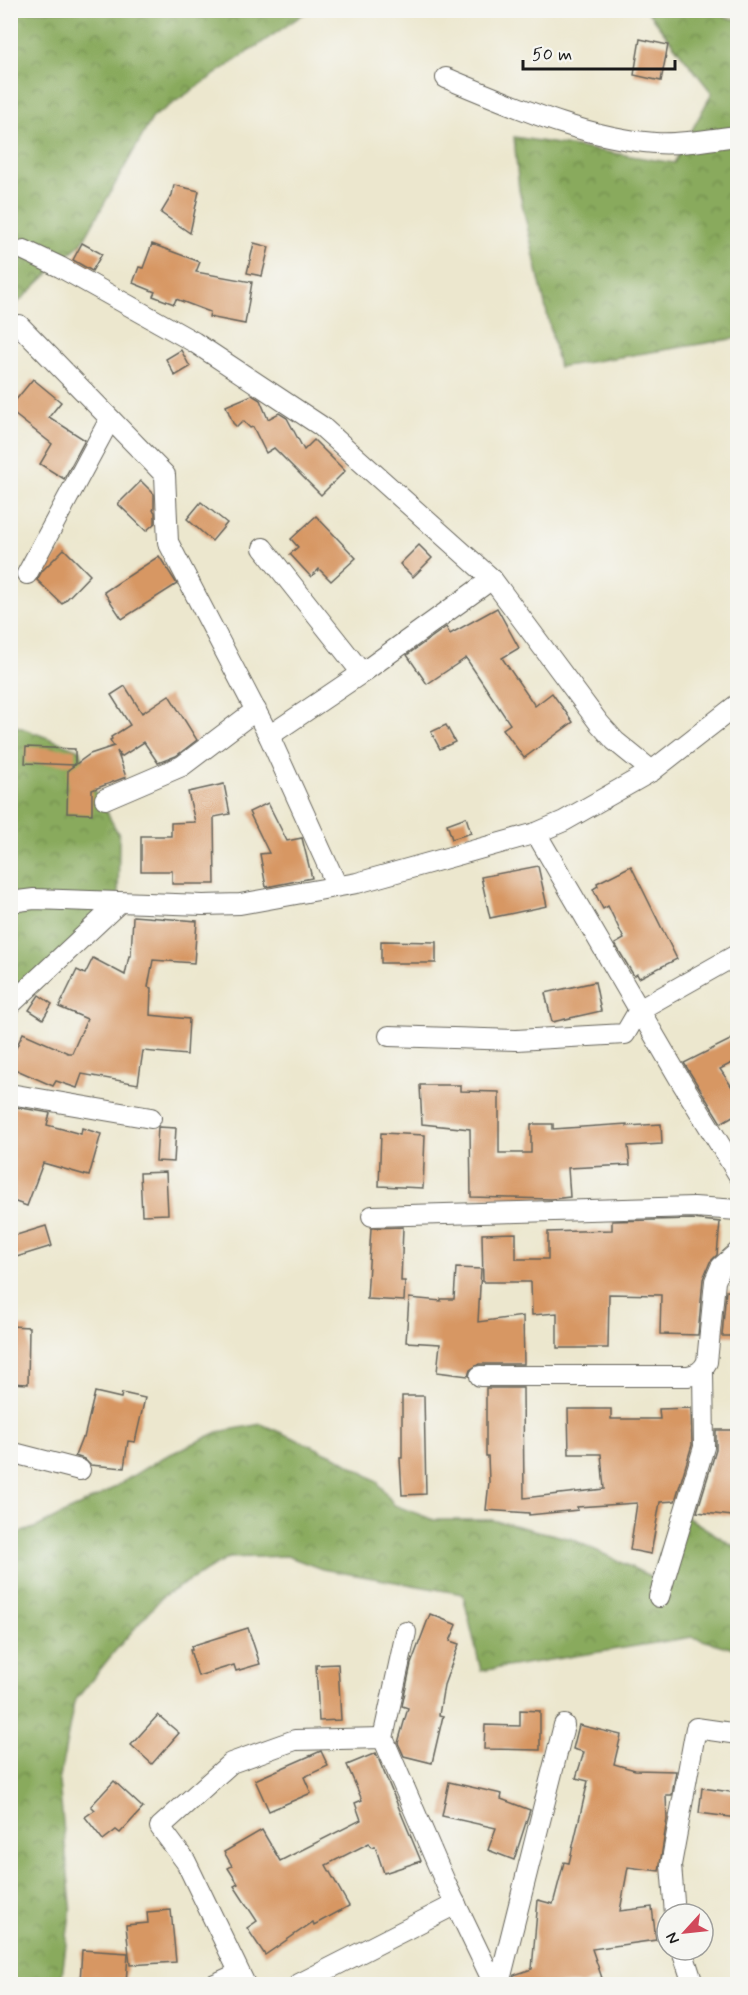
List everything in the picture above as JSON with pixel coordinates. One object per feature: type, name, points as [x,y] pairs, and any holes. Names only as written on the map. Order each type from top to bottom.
[{"type":"street","points":[[446,78],[543,117],[626,140],[658,143],[691,142],[738,136]]},
{"type":"street","points":[[24,250],[60,267],[194,342],[321,426],[492,579],[598,723],[615,741],[652,771]]},
{"type":"street","points":[[19,325],[165,475],[168,542],[269,736],[338,886]]},
{"type":"street","points":[[27,574],[110,419]]},
{"type":"street","points":[[263,548],[362,673]]},
{"type":"street","points":[[269,736],[362,673],[492,579]]},
{"type":"street","points":[[10,902],[34,899],[119,903],[240,904],[357,884],[536,833],[564,821],[652,771],[738,704]]},
{"type":"street","points":[[105,799],[182,766],[256,710]]},
{"type":"street","points":[[536,833],[738,1174]]},
{"type":"street","points":[[10,1005],[119,903]]},
{"type":"street","points":[[389,1036],[516,1040],[625,1034],[639,1010],[738,954]]},
{"type":"street","points":[[10,1094],[151,1118]]},
{"type":"street","points":[[372,1216],[694,1208],[738,1210]]},
{"type":"street","points":[[659,1597],[704,1447],[703,1370],[708,1356],[715,1281],[721,1268],[738,1252]]},
{"type":"street","points":[[480,1376],[688,1376],[703,1370]]},
{"type":"street","points":[[10,1452],[80,1470]]},
{"type":"street","points":[[406,1632],[383,1738],[494,1984]]},
{"type":"street","points":[[499,1984],[564,1725]]},
{"type":"street","points":[[674,1902],[670,1865],[696,1728],[738,1734]]},
{"type":"street","points":[[215,1984],[242,1979],[186,1862],[160,1827],[231,1763],[295,1740],[383,1738]]},
{"type":"street","points":[[299,1984],[456,1904]]},
{"type":"street","points":[[686,1962],[693,1984]]},
{"type":"green space","points":[[11,11],[308,11],[153,117],[83,241],[11,309]]},
{"type":"green space","points":[[647,11],[723,11],[725,18],[737,19],[737,338],[559,367],[519,190],[514,137],[674,163],[712,93]]},
{"type":"green space","points":[[11,724],[80,750],[94,789],[119,835],[118,914],[11,1013]]},
{"type":"green space","points":[[261,1424],[339,1458],[377,1481],[394,1505],[434,1520],[492,1520],[572,1539],[652,1577],[676,1510],[737,1548],[737,1650],[692,1637],[481,1671],[463,1594],[322,1569],[287,1556],[228,1558],[163,1596],[74,1702],[59,1782],[71,1905],[61,1984],[11,1984],[10,1536],[37,1527],[105,1493],[160,1459],[218,1432]]},
{"type":"building","points":[[640,39],[668,45],[661,81],[634,75]]},
{"type":"building","points":[[174,185],[199,191],[190,233],[161,213],[172,195]]},
{"type":"building","points":[[82,243],[102,254],[92,271],[73,260]]},
{"type":"building","points":[[254,243],[269,247],[262,276],[247,273]]},
{"type":"building","points":[[152,244],[200,262],[196,272],[252,282],[245,324],[209,317],[210,312],[176,299],[174,304],[153,296],[155,292],[133,283],[139,267],[143,268]]},
{"type":"building","points":[[181,350],[190,367],[175,376],[166,359]]},
{"type":"building","points":[[33,379],[61,402],[49,417],[85,440],[64,479],[40,464],[52,444],[10,411],[10,407]]},
{"type":"building","points":[[252,395],[260,400],[268,419],[279,413],[287,418],[304,450],[314,440],[345,471],[321,495],[274,448],[266,453],[253,427],[250,428],[243,421],[237,427],[233,423],[226,406]]},
{"type":"building","points":[[141,481],[154,494],[155,523],[146,531],[118,504]]},
{"type":"building","points":[[201,502],[227,523],[212,541],[187,519]]},
{"type":"building","points":[[316,516],[356,558],[331,581],[319,569],[311,577],[290,554],[298,547],[291,539]]},
{"type":"building","points":[[419,545],[432,558],[413,577],[400,564]]},
{"type":"building","points":[[64,549],[90,575],[62,604],[37,580],[42,571]]},
{"type":"building","points":[[159,556],[177,584],[122,619],[104,592]]},
{"type":"building","points":[[497,608],[519,648],[502,658],[535,706],[552,693],[573,722],[524,758],[503,729],[510,724],[466,658],[427,684],[407,655],[446,627],[450,634]]},
{"type":"building","points":[[125,686],[142,713],[169,695],[197,740],[176,756],[158,763],[144,742],[121,757],[117,751],[126,777],[92,790],[92,814],[67,813],[68,770],[90,754],[114,746],[110,740],[111,737],[130,725],[111,695]]},
{"type":"building","points":[[446,725],[455,742],[440,749],[431,732]]},
{"type":"building","points":[[26,747],[75,749],[75,765],[25,763]]},
{"type":"building","points":[[224,784],[230,814],[214,817],[215,884],[172,884],[172,871],[141,871],[141,836],[171,836],[171,823],[195,822],[188,792]]},
{"type":"building","points":[[268,803],[287,841],[302,838],[312,878],[266,887],[260,854],[269,853],[249,812]]},
{"type":"building","points":[[466,817],[471,833],[452,839],[447,824]]},
{"type":"building","points":[[538,866],[547,906],[490,918],[481,877]]},
{"type":"building","points":[[631,866],[677,959],[639,978],[637,974],[634,976],[615,944],[624,939],[608,906],[603,909],[593,889],[598,886],[597,883]]},
{"type":"building","points":[[133,916],[197,921],[194,963],[153,960],[148,987],[151,988],[150,1015],[189,1019],[187,1055],[143,1051],[138,1084],[82,1074],[77,1088],[56,1081],[53,1086],[10,1067],[10,1061],[23,1033],[72,1053],[87,1019],[59,1007],[77,970],[85,974],[93,958],[125,975],[129,956],[131,956]]},
{"type":"building","points":[[381,941],[436,942],[436,963],[381,963]]},
{"type":"building","points":[[595,982],[601,1011],[552,1022],[545,993]]},
{"type":"building","points":[[39,995],[52,1004],[43,1019],[29,1010]]},
{"type":"building","points":[[738,1036],[738,1060],[720,1069],[738,1096],[738,1113],[721,1123],[684,1063]]},
{"type":"building","points":[[420,1085],[460,1085],[460,1091],[499,1092],[499,1153],[531,1153],[531,1124],[553,1124],[553,1129],[661,1124],[662,1144],[628,1146],[630,1165],[568,1168],[570,1197],[552,1199],[471,1197],[470,1129],[422,1124]]},
{"type":"building","points":[[10,1106],[50,1113],[47,1125],[81,1134],[82,1128],[101,1134],[89,1176],[43,1163],[27,1206],[10,1200]]},
{"type":"building","points":[[158,1127],[176,1128],[174,1162],[156,1161]]},
{"type":"building","points":[[381,1133],[425,1135],[423,1188],[379,1186]]},
{"type":"building","points":[[166,1172],[168,1214],[142,1215],[140,1173]]},
{"type":"building","points":[[692,1219],[720,1222],[717,1255],[710,1262],[703,1279],[698,1335],[660,1334],[661,1295],[609,1294],[608,1348],[557,1348],[557,1313],[532,1315],[531,1282],[483,1282],[482,1234],[516,1233],[516,1259],[548,1259],[548,1232],[612,1230],[612,1221]]},
{"type":"building","points":[[46,1226],[52,1246],[10,1259],[10,1237]]},
{"type":"building","points":[[403,1227],[401,1281],[405,1281],[404,1301],[367,1299],[371,1228]]},
{"type":"building","points":[[456,1268],[481,1269],[478,1322],[523,1316],[524,1364],[479,1364],[470,1370],[468,1376],[437,1372],[440,1344],[406,1342],[409,1298],[441,1301],[441,1299],[454,1299]]},
{"type":"building","points":[[726,1291],[738,1292],[738,1336],[722,1336]]},
{"type":"building","points":[[10,1326],[29,1327],[28,1384],[10,1383]]},
{"type":"building","points":[[486,1388],[523,1388],[524,1498],[604,1489],[601,1454],[569,1454],[568,1409],[611,1409],[611,1419],[660,1419],[659,1409],[691,1408],[692,1445],[675,1501],[660,1502],[651,1554],[630,1550],[637,1503],[577,1507],[578,1510],[529,1515],[529,1513],[486,1510],[489,1482],[488,1456],[486,1456]]},
{"type":"building","points":[[95,1392],[121,1398],[122,1393],[145,1398],[135,1442],[128,1441],[124,1468],[90,1465],[84,1459],[75,1456],[84,1438]]},
{"type":"building","points":[[402,1396],[424,1396],[426,1494],[402,1495],[400,1458],[402,1458]]},
{"type":"building","points":[[716,1430],[738,1430],[738,1463],[732,1516],[697,1512],[716,1450]]},
{"type":"building","points":[[430,1614],[457,1625],[450,1641],[459,1644],[444,1685],[439,1715],[443,1716],[432,1763],[404,1756],[398,1743],[408,1708],[402,1706],[411,1664]]},
{"type":"building","points":[[248,1628],[260,1664],[236,1671],[234,1665],[198,1676],[190,1650],[192,1650],[191,1646]]},
{"type":"building","points":[[338,1664],[341,1720],[319,1721],[316,1665]]},
{"type":"building","points":[[520,1710],[540,1711],[540,1750],[484,1749],[485,1725],[520,1726]]},
{"type":"building","points":[[158,1715],[179,1733],[152,1764],[131,1745]]},
{"type":"building","points":[[579,1725],[621,1735],[614,1764],[635,1770],[676,1771],[672,1795],[666,1795],[667,1819],[659,1871],[628,1867],[620,1911],[652,1907],[655,1940],[592,1949],[602,1978],[582,1984],[511,1984],[514,1975],[532,1969],[538,1900],[553,1904],[564,1862],[569,1863],[588,1781],[576,1778],[584,1752],[573,1749]]},
{"type":"building","points":[[321,1751],[328,1766],[304,1777],[311,1793],[269,1811],[255,1780]]},
{"type":"building","points":[[376,1753],[421,1861],[384,1873],[375,1846],[371,1847],[369,1843],[326,1865],[349,1906],[314,1925],[313,1922],[265,1955],[247,1928],[257,1921],[234,1886],[238,1884],[228,1868],[232,1866],[224,1852],[262,1830],[280,1861],[361,1820],[355,1803],[362,1800],[347,1765]]},
{"type":"building","points":[[114,1781],[143,1808],[120,1833],[116,1830],[103,1840],[85,1817],[95,1810],[91,1806]]},
{"type":"building","points":[[449,1782],[502,1794],[501,1799],[530,1810],[514,1860],[488,1850],[496,1828],[442,1816]]},
{"type":"building","points":[[702,1788],[738,1793],[738,1818],[699,1813]]},
{"type":"building","points":[[171,1910],[176,1962],[130,1965],[126,1925],[148,1923],[147,1912]]},
{"type":"building","points":[[82,1950],[128,1953],[126,1984],[80,1982]]}]
